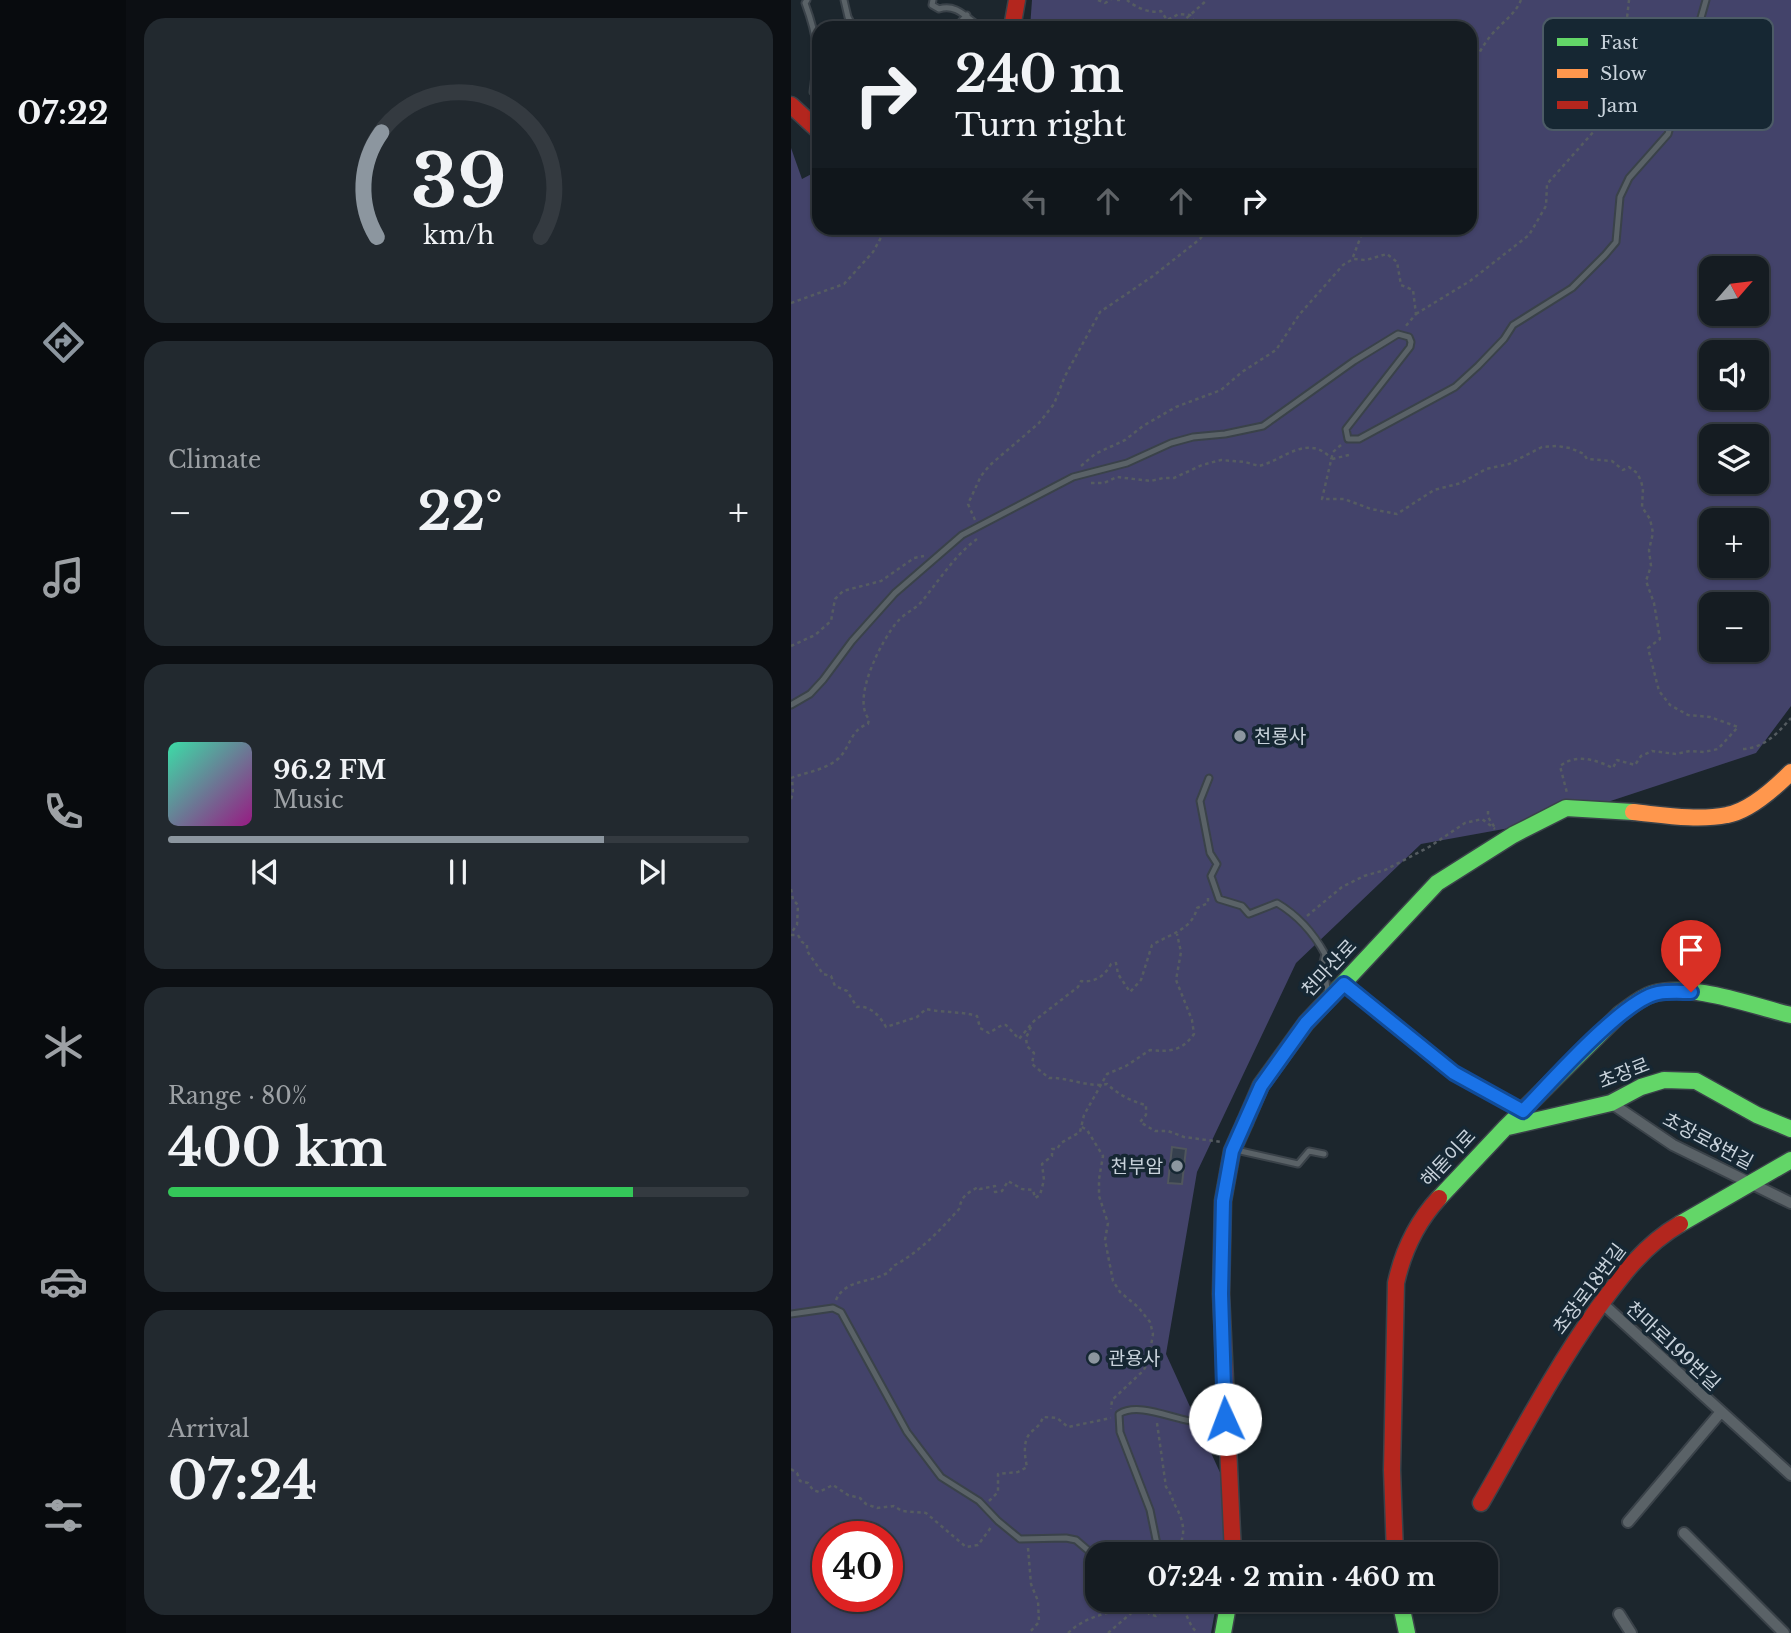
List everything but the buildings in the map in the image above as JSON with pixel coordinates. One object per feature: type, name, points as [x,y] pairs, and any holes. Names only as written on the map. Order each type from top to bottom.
[{"type":"street","points":[[1013,21],[1017,0]]},
{"type":"street","points":[[791,105],[812,124]]},
{"type":"street","name":"천마산로","points":[[1232,1542],[1221,1294],[1223,1201],[1235,1145],[1261,1086],[1306,1023],[1437,883],[1513,835],[1571,808],[1609,809],[1678,817],[1729,815],[1767,795],[1791,772]]},
{"type":"street","name":"해돋이로","points":[[1395,1542],[1392,1471],[1396,1297],[1401,1261],[1425,1213],[1505,1128],[1620,1014],[1640,1000],[1657,993],[1691,992],[1791,1014]]},
{"type":"street","name":"초장로","points":[[1505,1128],[1611,1103],[1640,1087],[1664,1080],[1696,1081],[1757,1115],[1791,1129]]},
{"type":"street","name":"초장로8번길","points":[[1611,1103],[1673,1145],[1791,1203]]},
{"type":"street","name":"초장로18번길","points":[[1481,1503],[1570,1347],[1631,1263],[1663,1234],[1791,1160]]},
{"type":"street","name":"천마로199번길","points":[[1603,1304],[1791,1475]]},
{"type":"street","name":"천마로199번길","points":[[1628,1522],[1720,1413]]},
{"type":"street","points":[[1684,1533],[1784,1633]]},
{"type":"street","points":[[1223,1633],[1227,1612]]},
{"type":"street","points":[[1403,1612],[1407,1633]]},
{"type":"street","points":[[1619,1633],[1620,1616],[1630,1633]]},
{"type":"lane","points":[[807,0],[805,3],[812,22]]},
{"type":"lane","points":[[844,0],[850,21]]},
{"type":"lane","points":[[933,0],[932,5],[939,9],[943,7],[959,10],[972,21]]},
{"type":"lane","points":[[1699,18],[1706,0]]},
{"type":"lane","points":[[961,21],[967,15]]},
{"type":"lane","points":[[791,705],[810,694],[823,680],[852,641],[895,593],[962,535],[1073,477],[1127,463],[1171,443],[1193,437],[1225,435],[1263,426],[1354,361],[1398,334],[1409,337],[1410,347],[1346,429],[1348,439],[1359,439],[1455,387],[1478,366],[1513,325],[1572,288],[1605,255],[1615,242],[1619,204],[1629,178],[1669,130]]},
{"type":"lane","points":[[1209,778],[1200,801],[1210,853],[1217,864],[1211,876],[1219,899],[1242,906],[1249,914],[1277,902],[1302,921],[1325,954],[1323,962],[1328,1002]]},
{"type":"lane","points":[[1344,984],[1454,1073],[1523,1111]]},
{"type":"lane","points":[[1235,1145],[1298,1164],[1309,1151],[1324,1154]]},
{"type":"lane","points":[[791,1314],[833,1308],[845,1317],[907,1432],[941,1477],[984,1505],[1012,1534],[1020,1539],[1066,1538],[1076,1540],[1085,1548]]},
{"type":"lane","points":[[1157,1542],[1150,1510],[1120,1432],[1118,1417],[1122,1411],[1142,1410],[1192,1421],[1225,1419]]},
{"type":"path","points":[[1098,0],[1105,3],[1111,0]]},
{"type":"path","points":[[1127,0],[1155,13],[1161,11],[1167,20],[1188,15],[1193,21]]},
{"type":"path","points":[[1183,21],[1201,8],[1207,0]]},
{"type":"path","points":[[1477,57],[1485,42],[1508,21],[1521,0]]},
{"type":"path","points":[[1627,18],[1629,0]]},
{"type":"path","points":[[1398,334],[1416,314],[1470,281],[1529,235],[1546,206],[1547,184],[1595,130]]},
{"type":"path","points":[[791,303],[844,284],[873,252],[882,235]]},
{"type":"path","points":[[791,799],[792,778],[831,764],[842,756],[851,736],[868,723],[862,700],[869,680],[869,668],[898,621],[919,605],[956,555],[979,537],[987,523],[975,520],[968,504],[981,476],[990,465],[1039,424],[1054,404],[1065,376],[1100,312],[1153,276],[1203,235]]},
{"type":"path","points":[[1353,259],[1362,235]]},
{"type":"path","points":[[1332,459],[1324,451],[1307,446],[1259,466],[1221,460],[1202,465],[1174,478],[1151,481],[1117,477],[1104,483],[1084,483],[1073,477],[1073,472],[1095,454],[1125,440],[1176,407],[1196,398],[1208,397],[1265,358],[1285,339],[1308,304],[1342,265],[1353,259],[1366,260],[1387,254],[1397,262],[1401,285],[1413,289],[1416,314]]},
{"type":"path","points":[[1348,439],[1333,452],[1322,499],[1344,499],[1371,509],[1397,514],[1433,490],[1461,483],[1486,469],[1509,464],[1542,447],[1570,448],[1584,454],[1587,459],[1612,461],[1615,466],[1623,470],[1629,467],[1637,474],[1643,489],[1642,507],[1650,519],[1653,533],[1649,550],[1651,566],[1646,581],[1654,603],[1660,639],[1649,649],[1659,691],[1670,705],[1688,715],[1710,716],[1738,727],[1718,749],[1712,751],[1676,754],[1652,751],[1640,756],[1635,765],[1617,760],[1613,768],[1592,758],[1565,762],[1560,766],[1571,808]]},
{"type":"path","points":[[1332,459],[1349,455]]},
{"type":"path","points":[[791,646],[815,635],[831,621],[835,598],[843,591],[881,581],[914,558],[941,553]]},
{"type":"path","points":[[1743,749],[1755,749],[1778,733],[1791,718]]},
{"type":"path","points":[[1302,921],[1342,887],[1364,876],[1385,870],[1429,847],[1465,823],[1482,818],[1497,831],[1488,817],[1488,811]]},
{"type":"path","points":[[791,934],[798,934],[823,974],[831,975],[835,986],[846,991],[857,1007],[870,1009],[880,1017],[886,1027],[917,1017],[926,1009],[948,1010],[977,1016],[980,1028],[989,1033],[1006,1025],[1019,1040],[1031,1026],[1078,987],[1081,981],[1090,982],[1097,979],[1107,972],[1111,964],[1115,963],[1118,974],[1130,992],[1141,979],[1153,945],[1177,934],[1195,918],[1198,908],[1207,903],[1210,888],[1215,888]]},
{"type":"path","points":[[791,889],[793,900],[798,905],[797,925],[791,934]]},
{"type":"path","points":[[823,1310],[834,1303],[837,1295],[851,1285],[887,1273],[893,1266],[920,1250],[960,1208],[965,1196],[978,1187],[980,1189],[995,1186],[995,1192],[1003,1191],[1008,1181],[1022,1189],[1034,1190],[1035,1198],[1040,1195],[1044,1188],[1042,1164],[1052,1156],[1052,1149],[1057,1149],[1061,1143],[1080,1132],[1089,1103],[1107,1074],[1126,1066],[1150,1050],[1165,1052],[1186,1045],[1194,1034],[1192,1020],[1176,980],[1181,952],[1177,934]]},
{"type":"path","points":[[1031,1026],[1026,1038],[1027,1046],[1034,1054],[1032,1064],[1049,1078],[1061,1077],[1107,1084],[1114,1092],[1135,1103],[1146,1105],[1146,1115],[1140,1122],[1155,1131],[1168,1131],[1184,1137],[1235,1145]]},
{"type":"path","points":[[1081,1126],[1087,1130],[1103,1156],[1099,1196],[1108,1223],[1105,1240],[1113,1281],[1120,1292],[1138,1307],[1150,1322],[1153,1334],[1148,1363],[1112,1400],[1108,1419]]},
{"type":"path","points":[[1155,1413],[1166,1487],[1172,1494],[1184,1525],[1184,1534],[1180,1542]]},
{"type":"path","points":[[984,1505],[993,1500],[998,1492],[998,1474],[1018,1472],[1027,1467],[1024,1452],[1028,1435],[1040,1425],[1043,1417],[1057,1418],[1068,1427],[1118,1417]]},
{"type":"path","points":[[791,1469],[797,1473],[800,1481],[808,1483],[813,1490],[819,1492],[834,1485],[866,1504],[884,1508],[894,1506],[902,1511],[926,1513],[966,1547],[978,1545],[998,1521]]},
{"type":"path","points":[[1028,1539],[1026,1544],[1030,1553],[1031,1584],[1038,1601],[1039,1622],[1029,1633]]},
{"type":"path","points":[[1068,1633],[1079,1622],[1107,1612]]},
{"type":"path","points":[[1108,1633],[1132,1612]]},
{"type":"path","points":[[1187,1612],[1193,1629],[1198,1633]]},
{"type":"shaded area","points":[[1032,0],[1791,0],[1791,706],[1756,753],[1553,820],[1421,844],[1296,963],[1197,1172],[1166,1354],[1233,1501],[1226,1542],[1085,1542],[1085,1612],[1215,1612],[1211,1633],[791,1633],[791,148],[802,179],[812,174],[812,235],[1477,235],[1477,21],[1030,21]]},
{"type":"traffic: fast","points":[[1245,1122],[1261,1085],[1306,1023],[1437,883],[1513,835],[1566,808],[1633,812]]},
{"type":"traffic: fast","points":[[1439,1198],[1620,1014],[1643,998],[1668,991],[1703,993],[1791,1015]]},
{"type":"traffic: fast","points":[[1508,1127],[1611,1103],[1641,1087],[1664,1080],[1696,1081],[1757,1115],[1791,1129]]},
{"type":"traffic: fast","points":[[1680,1224],[1791,1160]]},
{"type":"traffic: fast","points":[[1223,1633],[1227,1612]]},
{"type":"traffic: fast","points":[[1403,1612],[1407,1633]]},
{"type":"traffic: slow","points":[[1633,812],[1692,817],[1716,817],[1736,813],[1770,792],[1791,772]]},
{"type":"traffic: jam","points":[[1013,21],[1017,0]]},
{"type":"traffic: jam","points":[[791,105],[812,124]]},
{"type":"traffic: jam","points":[[1232,1542],[1221,1294],[1223,1201],[1232,1151],[1245,1122]]},
{"type":"traffic: jam","points":[[1395,1542],[1392,1470],[1396,1283],[1412,1238],[1439,1198]]},
{"type":"traffic: jam","points":[[1481,1503],[1552,1380],[1598,1308],[1645,1251],[1680,1224]]},
{"type":"place","name":"천룡사","points":[[1240,736]]},
{"type":"place","name":"천부암","points":[[1177,1166]]},
{"type":"place","name":"관용사","points":[[1094,1358]]},
{"type":"route","points":[[1225,1419],[1221,1294],[1223,1201],[1232,1151],[1261,1086],[1306,1023],[1344,984],[1454,1073],[1523,1111],[1620,1014],[1640,1000],[1657,993],[1691,992]]}]
